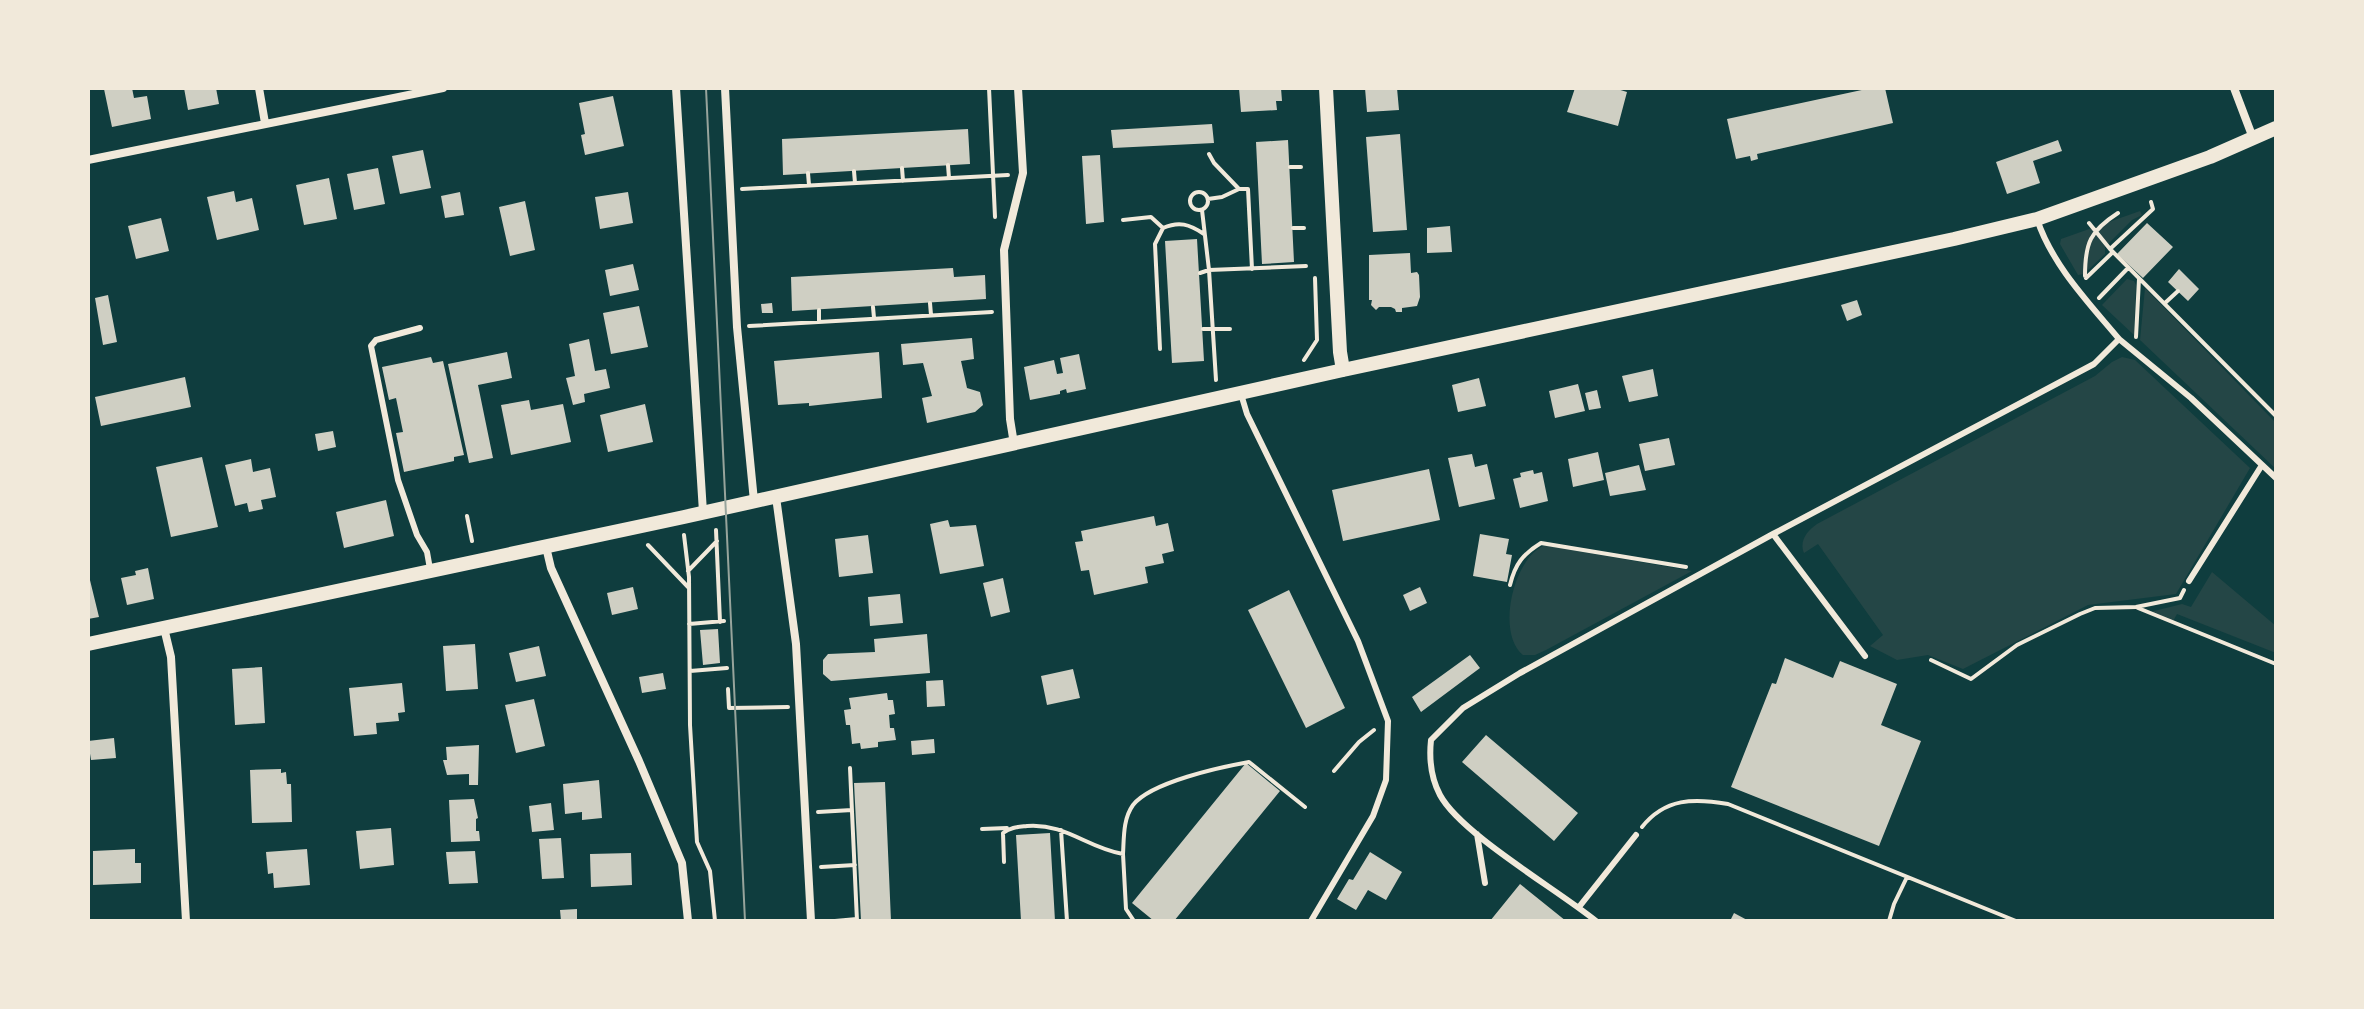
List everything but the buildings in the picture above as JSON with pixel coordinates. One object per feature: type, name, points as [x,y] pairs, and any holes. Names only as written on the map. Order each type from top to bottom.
[{"type":"street","points":[[259,88],[265,123]]},
{"type":"street","points":[[88,160],[443,88]]},
{"type":"street","points":[[676,88],[703,512]]},
{"type":"street","points":[[725,88],[737,327],[754,501]]},
{"type":"street","points":[[1014,444],[1010,419],[1004,250],[1023,173],[1018,88]]},
{"type":"street","points":[[1326,88],[1343,370]]},
{"type":"street","points":[[2234,88],[2253,138]]},
{"type":"street","points":[[88,644],[776,497],[2037,219],[2197,162],[2276,128]]},
{"type":"street","points":[[776,497],[796,644],[811,921]]},
{"type":"street","points":[[546,547],[551,568],[682,863],[688,921]]},
{"type":"street","points":[[164,628],[171,657],[186,921]]},
{"type":"lane","points":[[2037,219],[2043,239],[2119,339],[2191,398],[2276,478]]},
{"type":"lane","points":[[420,328],[376,340],[371,346],[398,480],[417,535],[427,552],[430,572]]},
{"type":"lane","points":[[1596,921],[1477,834],[1449,807],[1435,783],[1429,755],[1431,740],[1444,725],[1463,708],[1520,673],[1773,534],[2094,364],[2119,339]]},
{"type":"lane","points":[[1241,394],[1247,414],[1358,641],[1388,721],[1386,780],[1373,816],[1311,921]]},
{"type":"lane","points":[[2189,581],[2262,465]]},
{"type":"lane","points":[[1773,534],[1865,656]]},
{"type":"lane","points":[[1477,834],[1485,883]]},
{"type":"lane","points":[[1579,907],[1636,835]]},
{"type":"path","points":[[989,88],[996,220]]},
{"type":"path","points":[[1209,154],[1239,189]]},
{"type":"path","points":[[948,165],[949,178]]},
{"type":"path","points":[[1290,167],[1301,167]]},
{"type":"path","points":[[902,168],[903,181]]},
{"type":"path","points":[[854,171],[855,183]]},
{"type":"path","points":[[808,173],[809,185]]},
{"type":"path","points":[[730,190],[1023,173]]},
{"type":"path","points":[[1216,380],[1202,210],[1208,199],[1248,189],[1252,269]]},
{"type":"path","points":[[1202,210],[1193,208],[1191,197],[1202,193],[1208,199]]},
{"type":"path","points":[[2077,287],[2153,209],[2151,202]]},
{"type":"path","points":[[2085,279],[2086,253],[2095,231],[2118,213]]},
{"type":"path","points":[[1123,220],[1151,217],[1163,228]]},
{"type":"path","points":[[1160,349],[1155,244],[1163,228],[1183,223],[1204,234]]},
{"type":"path","points":[[2089,223],[2128,268],[2276,416]]},
{"type":"path","points":[[1293,228],[1304,228]]},
{"type":"path","points":[[1200,273],[1209,270],[1306,266]]},
{"type":"path","points":[[2092,306],[2128,268]]},
{"type":"path","points":[[1304,360],[1317,340],[1315,278]]},
{"type":"path","points":[[2135,350],[2139,279]]},
{"type":"path","points":[[2165,303],[2178,291]]},
{"type":"path","points":[[930,303],[931,315]]},
{"type":"path","points":[[873,307],[874,318]]},
{"type":"path","points":[[819,310],[819,321]]},
{"type":"path","points":[[737,327],[1006,311]]},
{"type":"path","points":[[1203,329],[1230,329]]},
{"type":"path","points":[[467,516],[472,541]]},
{"type":"path","points":[[689,624],[722,622],[716,530]]},
{"type":"path","points":[[684,538],[689,588],[697,842],[710,871],[715,921]]},
{"type":"path","points":[[688,571],[717,541]]},
{"type":"path","points":[[1510,585],[1517,564],[1526,552],[1541,543],[1697,569],[1701,575]]},
{"type":"path","points":[[648,545],[689,588]]},
{"type":"path","points":[[1931,660],[1971,679],[2017,645],[2080,614],[2095,608],[2136,607],[2180,598],[2189,581]]},
{"type":"path","points":[[2136,607],[2276,664]]},
{"type":"path","points":[[690,671],[727,668]]},
{"type":"path","points":[[728,689],[729,708],[799,707]]},
{"type":"path","points":[[1334,771],[1368,734]]},
{"type":"path","points":[[1134,921],[1126,909],[1123,854],[1124,827],[1134,804],[1157,789],[1193,775],[1249,762],[1305,807]]},
{"type":"path","points":[[835,921],[857,920],[850,768]]},
{"type":"path","points":[[1636,835],[1651,816],[1671,804],[1697,799],[1728,804],[2016,921]]},
{"type":"path","points":[[805,813],[852,810]]},
{"type":"path","points":[[982,829],[1054,826],[1123,854]]},
{"type":"path","points":[[1004,862],[1003,833],[1009,828]]},
{"type":"path","points":[[1061,830],[1067,921]]},
{"type":"path","points":[[808,868],[855,865]]},
{"type":"path","points":[[1889,921],[1907,877]]},
{"type":"shaded area","points":[[2140,211],[2142,215],[2132,220],[2105,247],[2105,254],[2084,274],[2078,275],[2060,244],[2061,239]]},
{"type":"shaded area","points":[[2127,279],[2136,285],[2134,335],[2102,305]]},
{"type":"shaded area","points":[[2145,288],[2276,423],[2276,469],[2140,340]]},
{"type":"shaded area","points":[[2122,357],[2135,360],[2250,468],[2176,594],[2088,605],[1963,669],[1928,655],[1897,660],[1870,646],[1883,635],[1818,544],[1804,553],[1803,540],[1807,533],[1817,524],[2095,376]]},
{"type":"shaded area","points":[[1543,546],[1692,571],[1546,650],[1535,655],[1523,655],[1515,645],[1511,631],[1512,598],[1523,566]]},
{"type":"shaded area","points":[[2212,572],[2276,626],[2276,653],[2177,614],[2172,623],[2146,613],[2182,604],[2191,607]]},
{"type":"tram line","points":[[706,88],[745,921]]}]
